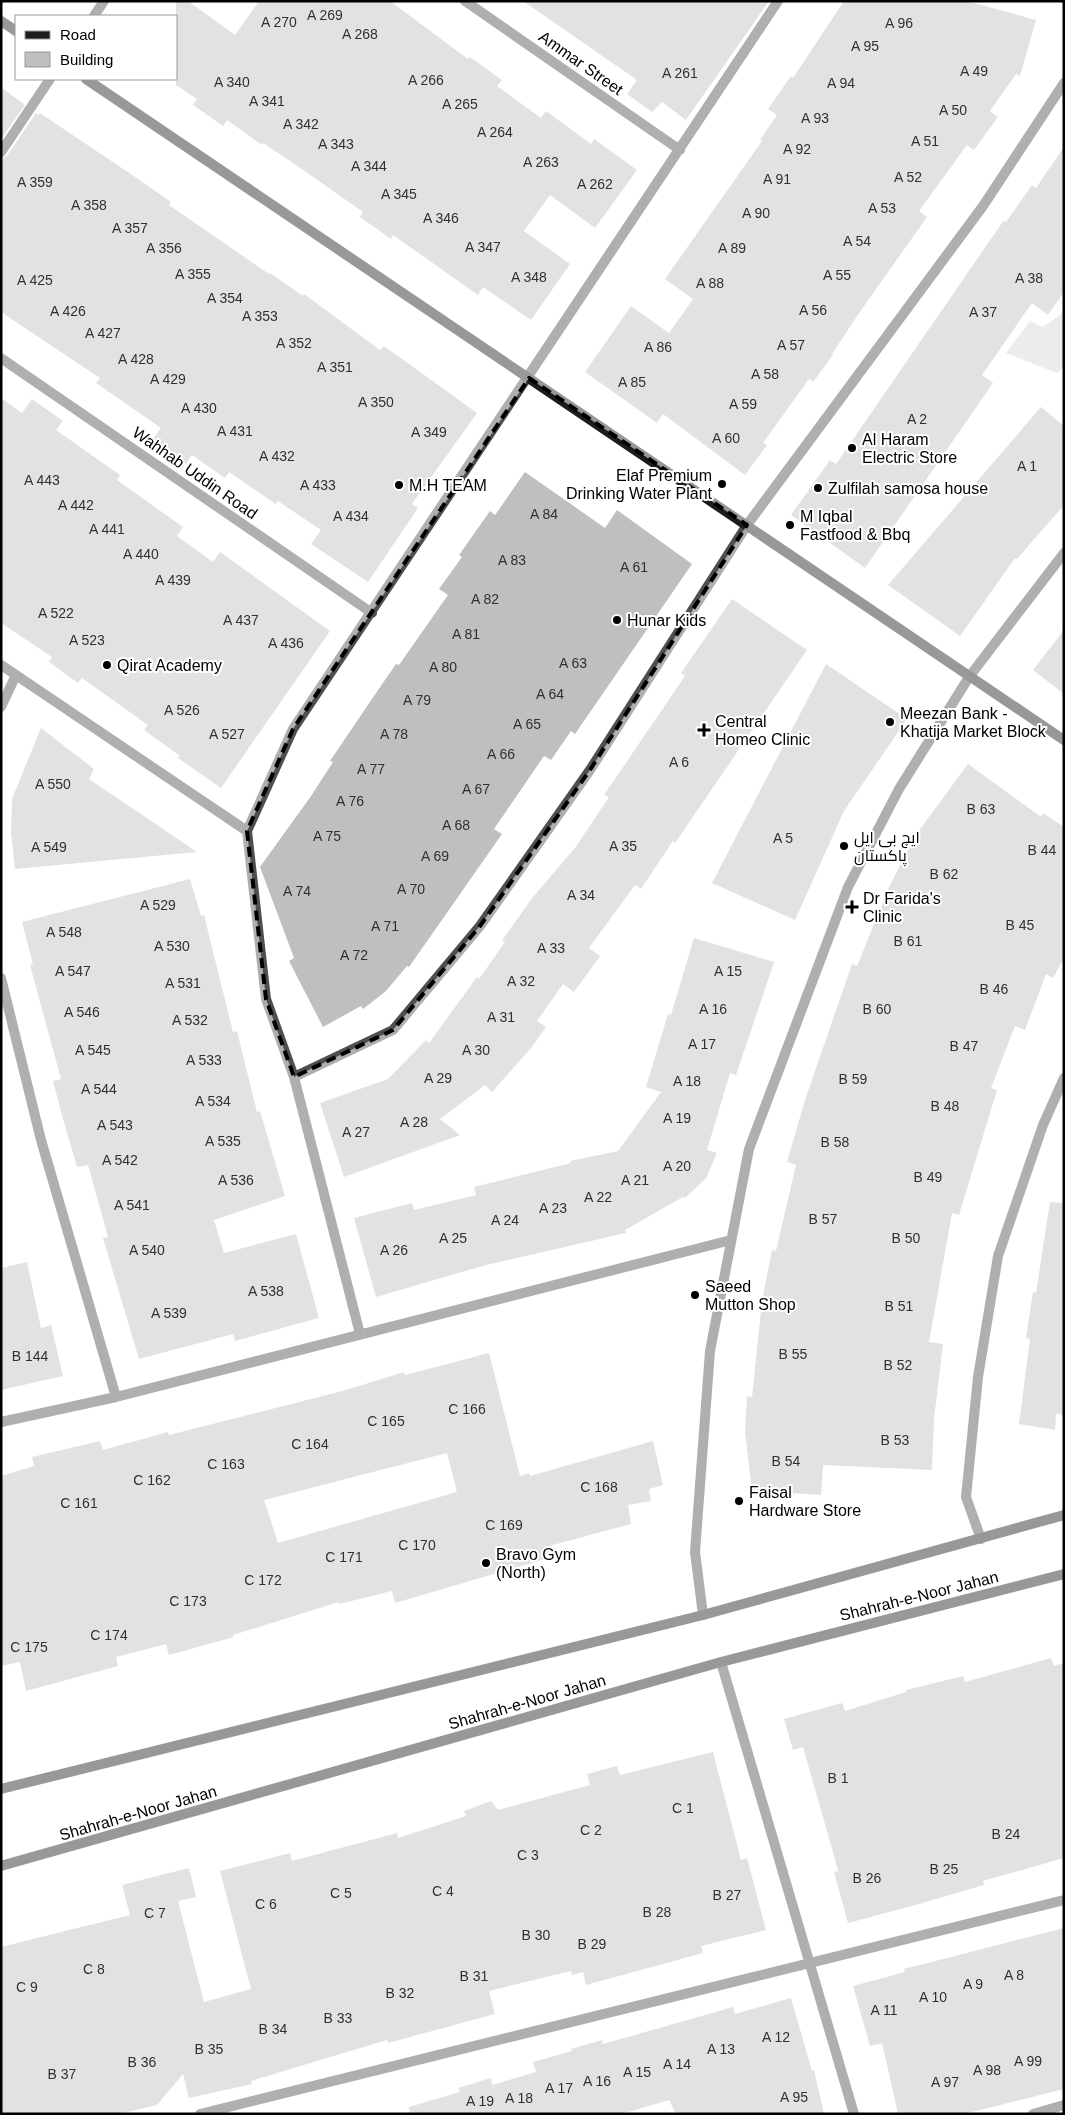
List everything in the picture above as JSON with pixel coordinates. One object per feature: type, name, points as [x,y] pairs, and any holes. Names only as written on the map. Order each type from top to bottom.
[{"type":"main road","points":[[1,21],[15,30]]},
{"type":"main road","points":[[87,80],[1064,740]]},
{"type":"main road","points":[[1,1789],[703,1615],[1064,1515]]},
{"type":"main road","name":"Shahrah-e-Noor Jahan","points":[[1,1866],[721,1662],[1064,1574]]},
{"type":"street","points":[[95,15],[104,1]]},
{"type":"street","name":"Ammar Street","points":[[465,1],[680,150]]},
{"type":"street","points":[[360,1334],[294,1077],[266,999],[247,831],[293,729],[529,378],[778,1]]},
{"type":"street","points":[[1,152],[49,80]]},
{"type":"street","points":[[294,1077],[393,1030],[480,926],[590,770],[746,525],[983,206],[1064,83]]},
{"type":"street","name":"Wahhab Uddin Road","points":[[1,358],[372,613]]},
{"type":"street","points":[[703,1615],[695,1552],[710,1351],[749,1149],[848,887],[899,789],[969,677],[1064,553]]},
{"type":"street","points":[[1,665],[247,831]]},
{"type":"street","points":[[1,707],[16,675]]},
{"type":"street","points":[[1,978],[42,1140],[116,1397]]},
{"type":"street","points":[[981,1539],[966,1497],[978,1377],[998,1256],[1043,1125],[1064,1078]]},
{"type":"street","points":[[1,1422],[116,1397],[731,1240]]},
{"type":"street","points":[[721,1662],[854,2114]]},
{"type":"street","points":[[200,2114],[1064,1900]]},
{"type":"street","points":[[1033,2114],[1064,2105]]},
{"type":"highlighted area","points":[[529,378],[747,525],[590,770],[480,926],[393,1030],[294,1077],[266,999],[247,831],[293,729]]},
{"type":"shaded area","points":[[1064,308],[1064,367],[1057,373],[1006,353],[1030,321],[1043,327],[1060,315]]},
{"type":"building","points":[[176,1],[188,1],[235,35],[259,1],[390,1],[468,59],[470,57],[502,80],[497,86],[541,118],[546,111],[591,144],[594,139],[637,170],[595,228],[550,195],[524,231],[570,264],[531,320],[483,287],[478,295],[393,235],[391,239],[360,217],[363,212],[263,143],[262,145],[227,120],[223,126],[193,105],[197,99],[176,85],[176,80],[178,80],[178,15],[176,15]]},
{"type":"building","points":[[523,1],[769,1],[686,120],[662,102],[652,112],[627,94],[637,80]]},
{"type":"building","points":[[844,1],[967,1],[1036,20],[1020,76],[1016,74],[990,111],[998,117],[974,150],[967,145],[919,211],[927,217],[857,316],[833,355],[813,382],[809,379],[763,443],[767,445],[745,475],[663,414],[657,423],[585,372],[631,306],[669,333],[693,299],[665,279],[762,141],[760,140],[777,115],[768,109],[791,76],[793,78]]},
{"type":"building","points":[[1,87],[25,105],[1,139]]},
{"type":"building","points":[[36,113],[38,115],[40,113],[141,181],[171,202],[169,205],[269,274],[303,296],[304,294],[380,350],[384,346],[477,413],[412,504],[418,508],[368,582],[311,544],[321,530],[278,501],[276,504],[229,472],[225,478],[192,455],[186,464],[152,440],[161,428],[96,383],[100,378],[1,312],[1,159],[7,156]]},
{"type":"building","points":[[1064,147],[1064,292],[1048,315],[1032,303],[982,375],[993,383],[865,568],[791,515],[830,460],[836,464],[1004,220],[1006,222],[1032,185],[1036,188]]},
{"type":"building","points":[[1,398],[22,413],[32,399],[63,421],[56,430],[120,475],[117,480],[183,527],[177,536],[213,562],[220,552],[330,631],[221,788],[178,758],[180,756],[144,730],[148,725],[82,678],[78,683],[49,662],[52,657],[1,623]]},
{"type":"building","points":[[1041,407],[1064,426],[1064,505],[1017,559],[1015,558],[960,636],[888,585]]},
{"type":"building","points":[[525,472],[605,528],[617,510],[692,564],[575,734],[571,731],[551,760],[544,756],[494,829],[502,834],[409,967],[407,966],[386,991],[363,1009],[361,1006],[323,1027],[289,961],[294,958],[260,867],[311,796],[333,762],[330,761],[396,664],[399,665],[448,595],[439,589],[462,557],[459,555],[490,511],[495,515]]},
{"type":"building","points":[[732,599],[807,650],[675,843],[673,841],[641,889],[635,885],[589,948],[600,956],[574,992],[563,984],[537,1021],[546,1027],[531,1048],[492,1092],[485,1085],[440,1119],[460,1135],[344,1177],[320,1103],[388,1079],[426,1040],[429,1043],[477,977],[479,979],[505,942],[502,940],[533,897],[575,848],[609,797],[604,795],[685,676],[681,673]]},
{"type":"building","points":[[1064,630],[1064,694],[1033,670]]},
{"type":"building","points":[[826,664],[907,719],[844,811],[795,920],[712,883]]},
{"type":"building","points":[[41,728],[94,769],[89,779],[197,852],[15,869],[11,832],[12,799]]},
{"type":"building","points":[[968,764],[1041,817],[1043,813],[1064,827],[1064,958],[1053,978],[1046,974],[1025,1030],[1015,1026],[991,1088],[997,1090],[959,1215],[952,1213],[929,1342],[943,1344],[934,1419],[932,1470],[823,1465],[821,1495],[752,1491],[745,1432],[747,1396],[752,1397],[762,1301],[772,1250],[776,1251],[796,1165],[787,1162],[805,1100],[852,964],[857,966],[889,887],[915,836]]},
{"type":"building","points":[[190,879],[201,916],[204,915],[233,1032],[237,1031],[257,1112],[260,1111],[285,1196],[214,1220],[224,1253],[296,1234],[319,1318],[235,1341],[233,1334],[139,1359],[103,1238],[108,1237],[88,1165],[77,1167],[63,1119],[53,1081],[61,1079],[30,965],[33,964],[22,922]]},
{"type":"building","points":[[694,938],[774,962],[736,1075],[730,1073],[707,1150],[717,1153],[706,1178],[685,1198],[683,1197],[625,1230],[626,1233],[486,1265],[376,1297],[354,1218],[412,1203],[414,1210],[476,1195],[474,1187],[571,1163],[570,1161],[618,1151],[661,1092],[646,1087],[668,1014],[671,1015]]},
{"type":"building","points":[[1050,1202],[1064,1203],[1064,1415],[1056,1414],[1055,1430],[1019,1424],[1030,1339],[1026,1338],[1033,1292],[1036,1293]]},
{"type":"building","points":[[27,1262],[41,1328],[51,1325],[63,1376],[1,1390],[1,1268]]},
{"type":"building","points":[[489,1353],[520,1476],[529,1473],[530,1476],[653,1441],[663,1485],[649,1489],[651,1501],[628,1505],[631,1524],[549,1546],[552,1557],[395,1603],[392,1591],[339,1604],[339,1602],[233,1635],[234,1637],[169,1655],[166,1644],[116,1657],[118,1666],[26,1691],[20,1662],[1,1666],[1,1476],[34,1466],[32,1457],[100,1441],[103,1450],[168,1432],[169,1435],[346,1390],[404,1372],[405,1375]],"holes":[[[447,1453],[457,1492],[278,1543],[264,1500]]]},
{"type":"building","points":[[1051,1658],[1054,1666],[1064,1663],[1064,1858],[983,1881],[984,1885],[848,1923],[834,1872],[838,1871],[803,1747],[793,1750],[784,1719],[842,1703],[845,1711],[906,1692],[906,1690],[963,1676],[965,1682]]},
{"type":"building","points":[[713,1752],[741,1860],[747,1858],[766,1930],[701,1946],[703,1953],[586,1985],[583,1972],[572,1975],[571,1971],[489,1991],[495,2014],[388,2043],[387,2040],[251,2081],[252,2084],[189,2098],[183,2074],[157,2105],[119,2114],[1,2114],[1,1947],[130,1915],[122,1885],[189,1868],[196,1897],[178,1901],[204,2002],[251,1989],[220,1871],[290,1853],[292,1861],[397,1833],[398,1838],[466,1816],[464,1811],[491,1801],[498,1810],[590,1785],[587,1774],[617,1766],[620,1775]]},
{"type":"building","points":[[1064,1928],[1064,2089],[964,2114],[898,2114],[882,2043],[870,2046],[853,1986],[905,1972],[904,1969]]},
{"type":"building","points":[[791,1998],[812,2071],[814,2070],[824,2114],[676,2114],[669,2100],[621,2114],[410,2114],[409,2107],[460,2092],[458,2088],[491,2078],[492,2085],[536,2072],[533,2062],[572,2051],[571,2049],[602,2040],[603,2044],[733,2007],[735,2014]]},
{"type":"place","name":"Al Haram Electric Store","points":[[852,448]]},
{"type":"place","name":"Elaf Premium Drinking Water Plant","points":[[722,484]]},
{"type":"place","name":"M.H TEAM","points":[[399,485]]},
{"type":"place","name":"Zulfilah samosa house","points":[[818,488]]},
{"type":"place","name":"M Iqbal Fastfood & Bbq","points":[[790,525]]},
{"type":"place","name":"Hunar Kids","points":[[617,620]]},
{"type":"place","name":"Qirat Academy","points":[[107,665]]},
{"type":"place","name":"Meezan Bank - Khatija Market Block","points":[[890,722]]},
{"type":"place","name":"Central Homeo Clinic","points":[[704,730]]},
{"type":"place","name":"ایچ بی ایل پاکستان","points":[[844,846]]},
{"type":"place","name":"Dr Farida's Clinic","points":[[852,907]]},
{"type":"place","name":"Saeed Mutton Shop","points":[[695,1295]]},
{"type":"place","name":"Faisal Hardware Store","points":[[739,1501]]},
{"type":"place","name":"Bravo Gym (North)","points":[[486,1563]]}]
